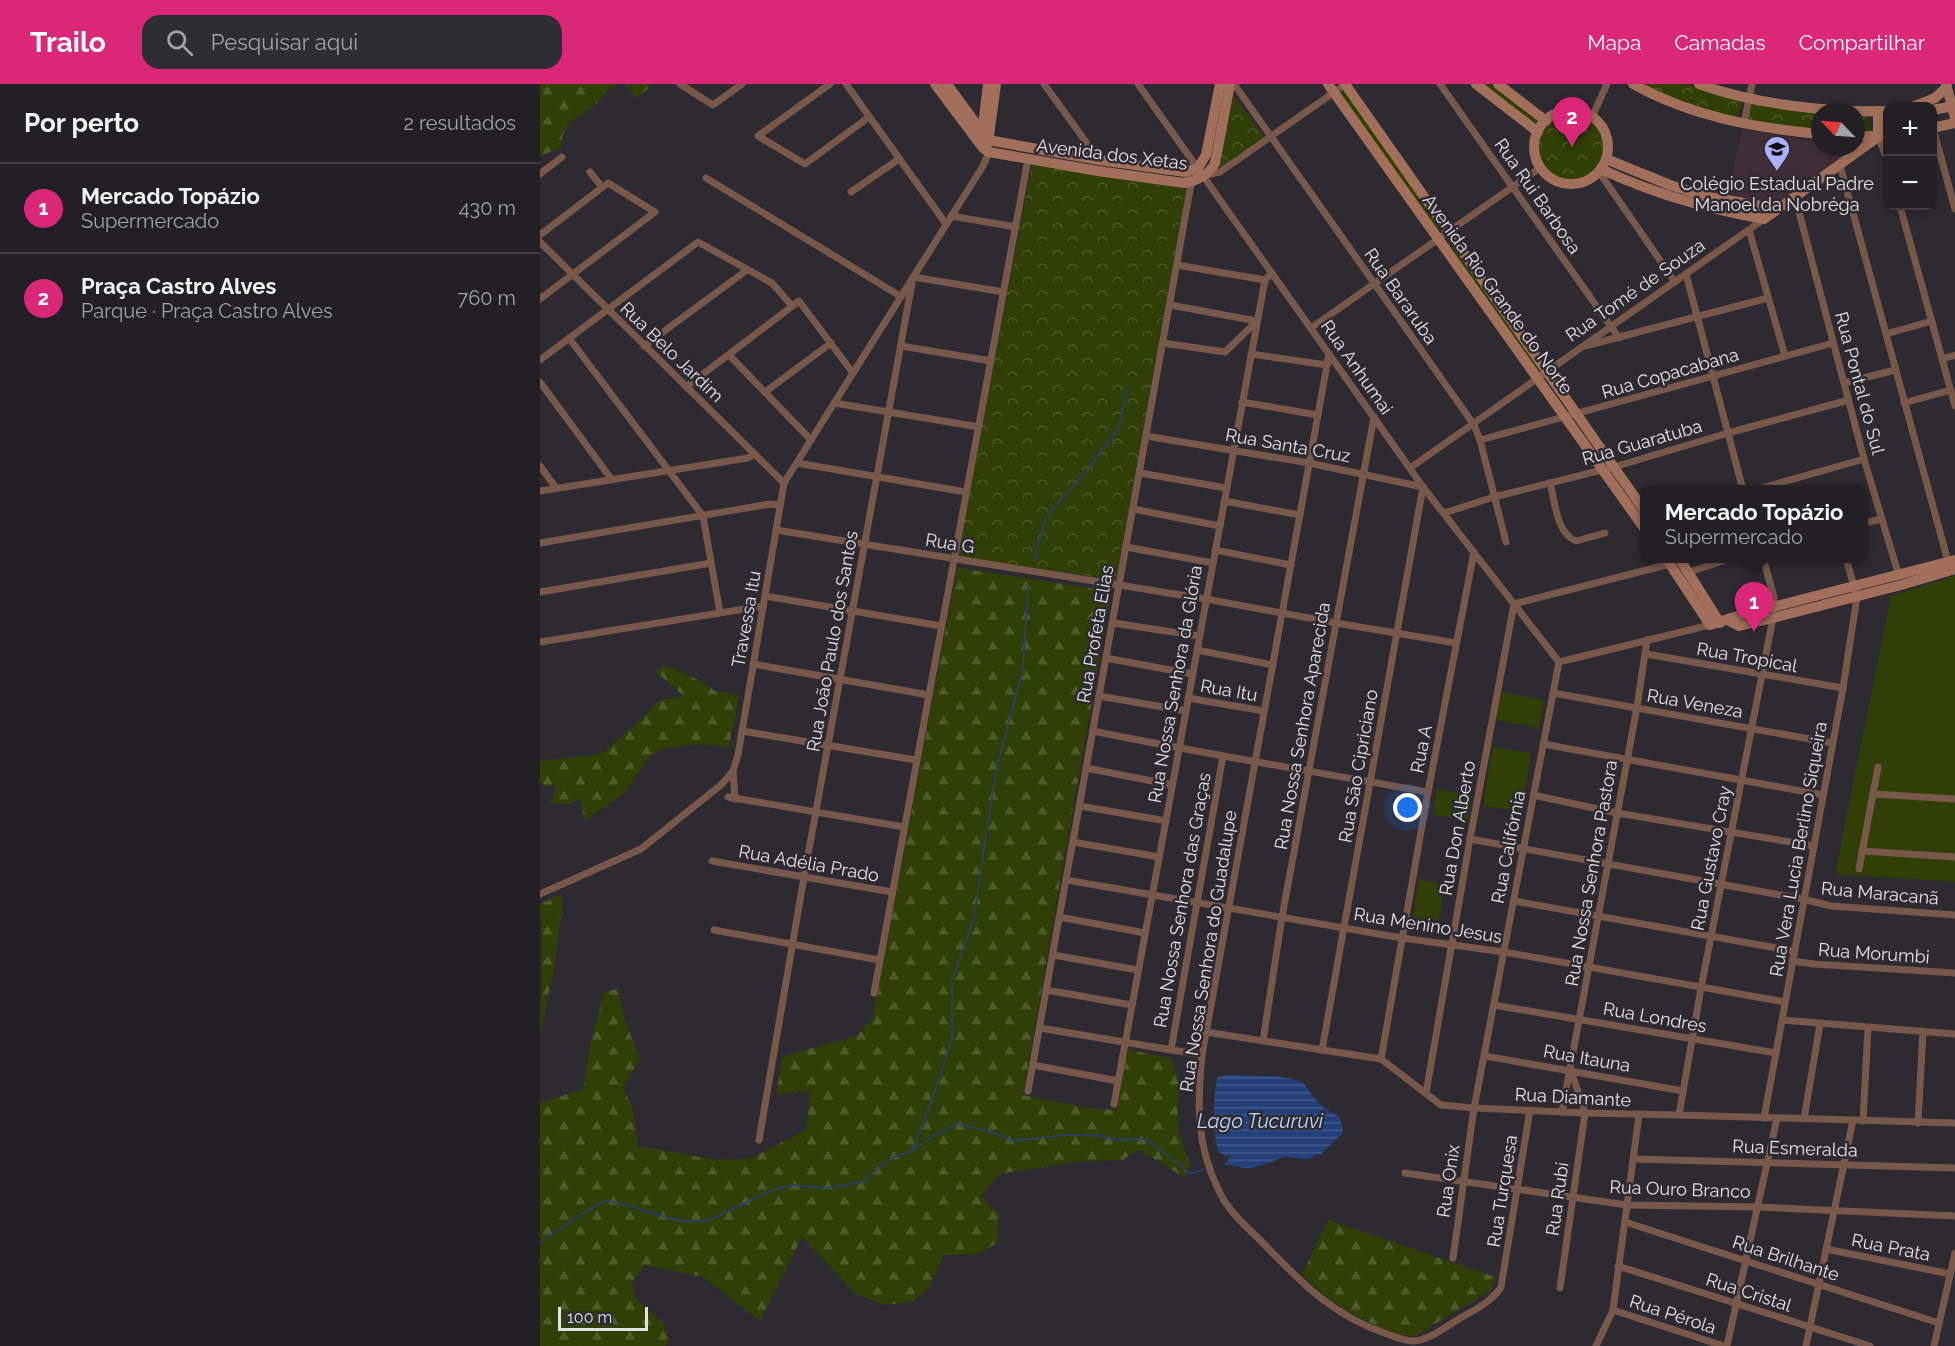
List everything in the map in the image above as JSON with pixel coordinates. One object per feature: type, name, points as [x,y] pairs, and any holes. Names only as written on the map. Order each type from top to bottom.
[{"type":"street","points":[[680,84],[713,105],[742,84]]},
{"type":"street","points":[[830,84],[758,136],[805,164],[869,117]]},
{"type":"street","points":[[846,84],[946,224]]},
{"type":"street","points":[[935,84],[985,143]]},
{"type":"street","points":[[947,84],[985,143]]},
{"type":"street","points":[[985,143],[983,114],[988,84]]},
{"type":"street","points":[[985,143],[996,84]]},
{"type":"street","points":[[1044,84],[1099,165]]},
{"type":"street","name":"Rua Anhumai","points":[[1138,84],[1197,174],[1272,273],[1423,487],[1559,662]]},
{"type":"street","name":"Avenida dos Xetas","points":[[1197,174],[1206,155],[1220,84]]},
{"type":"street","name":"Avenida dos Xetas","points":[[985,143],[1184,183],[1197,174],[1211,170],[1215,164],[1232,84]]},
{"type":"street","name":"Rua Bararuba","points":[[1232,84],[1474,425],[1480,440],[1506,542]]},
{"type":"street","points":[[1197,174],[1220,172],[1331,88],[1346,84]]},
{"type":"street","name":"Avenida Rio Grande do Norte","points":[[1346,84],[1548,373],[1572,416],[1609,468],[1640,519]]},
{"type":"street","name":"Rua Rui Barbosa","points":[[1440,84],[1618,338]]},
{"type":"street","points":[[1476,84],[1538,132]]},
{"type":"street","points":[[1498,84],[1546,121]]},
{"type":"street","points":[[1592,117],[1607,84]]},
{"type":"street","points":[[1632,84],[1688,109],[1744,123],[1811,133]]},
{"type":"street","points":[[1699,84],[1749,99],[1811,107],[1883,111]]},
{"type":"street","points":[[1744,123],[1752,84]]},
{"type":"street","points":[[1925,102],[1935,98],[1947,86],[1954,106],[1955,118]]},
{"type":"street","name":"Avenida Rio Grande do Norte","points":[[1331,88],[1538,380],[1572,416]]},
{"type":"street","points":[[1937,109],[1954,106]]},
{"type":"street","points":[[1572,110],[1592,117],[1598,122],[1606,135],[1608,151],[1602,166],[1587,181],[1565,183],[1551,178],[1541,167],[1535,150],[1538,132],[1546,121],[1558,113],[1572,110]]},
{"type":"street","points":[[972,121],[983,114]]},
{"type":"street","points":[[1937,127],[1955,123]]},
{"type":"street","points":[[1865,136],[1883,137]]},
{"type":"street","name":"Rua Tomé de Souza","points":[[1410,468],[1883,137]]},
{"type":"street","points":[[1937,140],[1952,186],[1955,209]]},
{"type":"street","name":"Avenida dos Xetas","points":[[985,143],[1028,159],[1099,165]]},
{"type":"street","name":"Rua João Paulo dos Santos","points":[[759,1140],[804,877],[913,277],[983,166],[985,143]]},
{"type":"street","points":[[540,174],[562,157]]},
{"type":"street","points":[[851,192],[899,159]]},
{"type":"street","points":[[874,993],[1028,159]]},
{"type":"street","points":[[1559,662],[1719,623],[1773,613],[1900,581],[1952,565],[1904,403],[1840,165]]},
{"type":"street","points":[[1602,166],[1704,196],[1778,209]]},
{"type":"street","points":[[1602,166],[1647,189],[1684,202],[1764,219]]},
{"type":"street","points":[[1602,166],[1675,282]]},
{"type":"street","points":[[1311,328],[1541,167]]},
{"type":"street","points":[[540,299],[655,212],[605,185],[590,172]]},
{"type":"street","name":"Rua Profeta Elias","points":[[1028,1092],[1177,264],[1197,174]]},
{"type":"street","points":[[706,178],[900,296]]},
{"type":"street","points":[[540,235],[605,185]]},
{"type":"street","name":"Rua Pontal do Sul","points":[[1795,197],[1864,459],[1900,581]]},
{"type":"street","points":[[1901,210],[1955,406]]},
{"type":"street","points":[[951,216],[1016,227]]},
{"type":"street","points":[[1749,230],[1785,356]]},
{"type":"street","name":"Rua Belo Jardim","points":[[540,242],[784,483]]},
{"type":"street","points":[[540,360],[698,242],[777,287],[792,306]]},
{"type":"street","points":[[1177,264],[1265,280],[1272,273]]},
{"type":"street","points":[[644,346],[747,270]]},
{"type":"street","points":[[1686,274],[1742,485]]},
{"type":"street","points":[[913,277],[1004,292]]},
{"type":"street","name":"Travessa Itu","points":[[733,771],[738,755],[784,483],[913,277]]},
{"type":"street","name":"Rua Nossa Senhora da Glória","points":[[1114,1104],[1265,280]]},
{"type":"street","points":[[1581,348],[1768,298]]},
{"type":"street","points":[[686,387],[799,301],[853,373]]},
{"type":"street","points":[[1170,305],[1257,321]]},
{"type":"street","points":[[1163,343],[1225,352],[1257,321]]},
{"type":"street","points":[[1886,334],[1932,321]]},
{"type":"street","points":[[569,338],[703,516],[720,613]]},
{"type":"street","points":[[765,392],[831,343]]},
{"type":"street","name":"Rua Copacabana","points":[[1480,440],[1833,344]]},
{"type":"street","points":[[901,346],[991,361]]},
{"type":"street","points":[[1251,354],[1327,365]]},
{"type":"street","name":"Rua Nossa Senhora do Guadalupe","points":[[1329,354],[1202,1055],[1198,1113],[1201,1136],[1218,1191],[1229,1208],[1303,1284],[1337,1310],[1375,1330],[1404,1340],[1420,1340],[1488,1301],[1498,1291],[1504,1278]]},
{"type":"street","points":[[729,355],[811,441]]},
{"type":"street","points":[[1942,358],[1955,355]]},
{"type":"street","points":[[1844,383],[1895,370]]},
{"type":"street","points":[[540,382],[612,480]]},
{"type":"street","points":[[1904,403],[1951,390]]},
{"type":"street","name":"Rua Guaratuba","points":[[1443,513],[1849,400]]},
{"type":"street","points":[[1242,402],[1318,415]]},
{"type":"street","points":[[834,403],[979,427]]},
{"type":"street","name":"Rua Nossa Senhora Aparecida","points":[[1263,1041],[1282,917],[1374,417]]},
{"type":"street","name":"Rua Santa Cruz","points":[[1146,436],[1309,463],[1423,487]]},
{"type":"street","points":[[540,491],[748,458],[754,454]]},
{"type":"street","points":[[1770,485],[1864,459]]},
{"type":"street","points":[[796,463],[966,492]]},
{"type":"street","points":[[540,466],[556,488]]},
{"type":"street","name":"Avenida Rio Grande do Norte","points":[[1609,468],[1640,505]]},
{"type":"street","points":[[1140,473],[1227,488]]},
{"type":"street","points":[[1550,483],[1562,528],[1571,539],[1576,541],[1605,533]]},
{"type":"street","name":"Rua São Cipriciano","points":[[1322,1050],[1423,487]]},
{"type":"street","points":[[1224,501],[1300,515]]},
{"type":"street","points":[[540,543],[770,504],[780,505]]},
{"type":"street","points":[[1133,509],[1220,526]]},
{"type":"street","points":[[1868,522],[1882,519]]},
{"type":"street","name":"Rua G","points":[[776,530],[1206,599],[1456,643]]},
{"type":"street","points":[[1126,547],[1213,563]]},
{"type":"street","points":[[1215,550],[1291,565]]},
{"type":"street","name":"Rua A","points":[[1381,1059],[1428,792],[1474,552]]},
{"type":"street","points":[[540,592],[711,563]]},
{"type":"street","points":[[1514,604],[1661,563]]},
{"type":"street","points":[[1674,563],[1719,623]]},
{"type":"street","points":[[1683,574],[1717,563]]},
{"type":"street","points":[[1764,563],[1774,597],[1773,613]]},
{"type":"street","points":[[1847,563],[1856,592]]},
{"type":"street","name":"Rua Vera Lucia Berlino Siqueira","points":[[1764,1118],[1843,688],[1856,592]]},
{"type":"street","points":[[765,597],[941,626]]},
{"type":"street","name":"Rua Don Alberto","points":[[1426,1093],[1514,604]]},
{"type":"street","points":[[540,642],[763,606]]},
{"type":"street","name":"Rua Gustavo Cray","points":[[1679,1115],[1701,987],[1773,613]]},
{"type":"street","points":[[1113,623],[1199,636]]},
{"type":"street","name":"Rua Nossa Senhora Pastora","points":[[1562,1112],[1637,707],[1647,640]]},
{"type":"street","points":[[1197,650],[1273,665]]},
{"type":"street","name":"Rua Tropical","points":[[1646,654],[1843,688]]},
{"type":"street","points":[[1106,658],[1192,674]]},
{"type":"street","name":"Rua Califórnia","points":[[1474,1108],[1559,662]]},
{"type":"street","points":[[753,664],[928,695]]},
{"type":"street","name":"Rua Veneza","points":[[1553,693],[1832,742]]},
{"type":"street","points":[[1100,696],[1186,711]]},
{"type":"street","name":"Rua Itu","points":[[1188,698],[1264,711]]},
{"type":"street","points":[[742,731],[916,760]]},
{"type":"street","points":[[1093,731],[1428,792]]},
{"type":"street","points":[[1543,744],[1823,795]]},
{"type":"street","name":"Rua Nossa Senhora das Graças","points":[[1171,1050],[1223,756]]},
{"type":"street","points":[[1859,869],[1878,767]]},
{"type":"street","points":[[1086,768],[1172,785]]},
{"type":"street","points":[[733,771],[731,798],[904,827]]},
{"type":"street","points":[[540,894],[641,849],[722,784],[733,771]]},
{"type":"street","points":[[1873,794],[1955,799]]},
{"type":"street","points":[[1533,795],[1617,813],[1814,846]]},
{"type":"street","points":[[1080,806],[1166,821]]},
{"type":"street","name":"Rua Maracanã","points":[[1470,839],[1831,906],[1955,915]]},
{"type":"street","points":[[1073,842],[1159,857]]},
{"type":"street","points":[[1863,852],[1955,857]]},
{"type":"street","name":"Rua Adélia Prado","points":[[712,861],[892,892]]},
{"type":"street","name":"Rua Menino Jesus","points":[[1066,880],[1402,938],[1504,952],[1785,1002]]},
{"type":"street","points":[[1514,901],[1598,914],[1793,951]]},
{"type":"street","points":[[1059,917],[1145,933]]},
{"type":"street","points":[[714,930],[879,960]]},
{"type":"street","points":[[1053,955],[1138,970]]},
{"type":"street","name":"Rua Morumbi","points":[[1792,961],[1955,973]]},
{"type":"street","points":[[1046,990],[1132,1005]]},
{"type":"street","name":"Rua Londres","points":[[1494,1005],[1776,1053]]},
{"type":"street","points":[[1782,1020],[1955,1034]]},
{"type":"street","points":[[1804,1119],[1820,1024]]},
{"type":"street","points":[[1040,1028],[1202,1055]]},
{"type":"street","points":[[1863,1121],[1868,1028]]},
{"type":"street","points":[[1918,1123],[1923,1031]]},
{"type":"street","name":"Rua Diamante","points":[[1206,1032],[1381,1059],[1441,1105],[1640,1115],[1955,1123]]},
{"type":"street","name":"Rua Itauna","points":[[1485,1056],[1683,1091]]},
{"type":"street","points":[[1033,1065],[1118,1080]]},
{"type":"street","points":[[1571,1070],[1585,1113]]},
{"type":"street","name":"Rua Onix","points":[[1453,1258],[1474,1108]]},
{"type":"street","name":"Rua Turquesa","points":[[1504,1278],[1530,1110]]},
{"type":"street","name":"Rua Rubi","points":[[1560,1288],[1585,1113]]},
{"type":"street","points":[[1596,1346],[1612,1310],[1640,1115]]},
{"type":"street","points":[[1726,1346],[1777,1118]]},
{"type":"street","points":[[1806,1346],[1853,1120]]},
{"type":"street","name":"Rua Esmeralda","points":[[1634,1159],[1955,1168]]},
{"type":"street","name":"Rua Ouro Branco","points":[[1405,1173],[1627,1205],[1758,1207],[1955,1216]]},
{"type":"street","name":"Rua Brilhante","points":[[1625,1222],[1939,1323]]},
{"type":"street","name":"Rua Prata","points":[[1826,1249],[1950,1274]]},
{"type":"street","points":[[1934,1346],[1955,1253]]},
{"type":"street","name":"Rua Cristal","points":[[1618,1266],[1870,1346]]},
{"type":"street","name":"Rua Pérola","points":[[1612,1310],[1726,1346]]},
{"type":"shaded area","name":"Colégio Estadual Padre Manoel da Nobréga","points":[[1742,129],[1811,141],[1811,156],[1843,156],[1779,205],[1727,198]]},
{"type":"green space","points":[[540,84],[617,84],[590,109],[568,125],[562,138],[561,148],[540,156]]},
{"type":"green space","points":[[624,84],[651,84],[651,86],[637,98]]},
{"type":"green space","points":[[1482,84],[1490,84],[1537,121],[1534,125]]},
{"type":"green space","points":[[1639,84],[1684,84],[1737,100],[1741,103],[1738,116],[1735,118],[1704,110]]},
{"type":"green space","points":[[1345,90],[1444,229],[1438,233],[1339,94]]},
{"type":"green space","points":[[1233,95],[1264,137],[1219,169]]},
{"type":"green space","points":[[1751,103],[1811,110],[1811,129],[1748,121]]},
{"type":"green space","points":[[1865,114],[1867,115],[1871,132],[1865,132]]},
{"type":"green space","points":[[1572,115],[1585,118],[1595,125],[1602,135],[1605,148],[1602,161],[1595,171],[1585,178],[1572,181],[1559,178],[1549,171],[1542,161],[1539,148],[1542,135],[1549,125],[1559,118]]},
{"type":"green space","points":[[1032,164],[1187,189],[1116,580],[957,556]]},
{"type":"green space","points":[[1451,240],[1541,369],[1535,373],[1446,244]]},
{"type":"green space","points":[[957,568],[1111,591],[1023,1095],[1093,1109],[1116,1110],[1128,1049],[1171,1059],[1178,1078],[1178,1130],[1190,1165],[1185,1178],[1138,1149],[1123,1160],[1075,1162],[998,1174],[981,1197],[999,1214],[997,1243],[978,1254],[943,1255],[930,1287],[912,1302],[884,1305],[855,1293],[802,1237],[760,1321],[703,1277],[645,1265],[631,1285],[635,1298],[664,1324],[669,1341],[665,1346],[540,1346],[540,1103],[583,1089],[591,1042],[604,992],[618,989],[624,1018],[640,1058],[623,1088],[633,1109],[638,1146],[717,1160],[749,1159],[807,1129],[810,1090],[776,1095],[783,1056],[857,1036],[873,1018]]},
{"type":"green space","points":[[1955,576],[1955,882],[1835,874],[1891,596]]},
{"type":"green space","points":[[664,665],[697,679],[715,691],[739,695],[729,747],[698,744],[662,749],[648,758],[626,792],[584,821],[581,798],[570,804],[548,802],[554,796],[555,786],[540,785],[540,761],[601,754],[660,700],[684,696],[656,672]]},
{"type":"green space","points":[[1501,692],[1544,700],[1539,728],[1496,720]]},
{"type":"green space","points":[[1493,747],[1531,753],[1522,812],[1483,806]]},
{"type":"green space","points":[[1437,789],[1473,796],[1468,821],[1432,814]]},
{"type":"green space","points":[[1419,880],[1445,884],[1438,921],[1413,917]]},
{"type":"green space","points":[[560,895],[563,901],[555,962],[540,1036],[542,936],[540,904]]},
{"type":"green space","points":[[1328,1220],[1496,1277],[1491,1290],[1417,1335],[1407,1336],[1395,1333],[1339,1305],[1319,1291],[1302,1274]]},
{"type":"water","name":"Lago Tucuruvi","points":[[1224,1075],[1279,1077],[1299,1081],[1322,1106],[1340,1118],[1343,1133],[1321,1154],[1316,1154],[1309,1159],[1285,1157],[1248,1168],[1220,1166],[1226,1163],[1231,1155],[1225,1156],[1218,1151],[1214,1124],[1217,1078]]},
{"type":"waterway","points":[[1034,560],[1046,516],[1085,473],[1119,427],[1127,389]]},
{"type":"waterway","points":[[913,1149],[952,1038],[952,981],[974,917],[996,770],[1023,669],[1028,584]]},
{"type":"waterway","points":[[540,1242],[581,1214],[607,1200],[681,1221],[707,1221],[768,1192],[792,1185],[827,1188],[862,1182],[891,1158],[912,1151],[935,1135],[957,1124],[989,1131],[1013,1141],[1065,1135],[1104,1136],[1120,1140],[1143,1139],[1153,1144],[1188,1172],[1208,1168]]},
{"type":"place","name":"Praça Castro Alves","points":[[1572,147]]},
{"type":"place","name":"Colégio Estadual Padre Manoel da Nobréga","points":[[1777,172]]},
{"type":"place","name":"Mercado Topázio","points":[[1754,632]]}]
